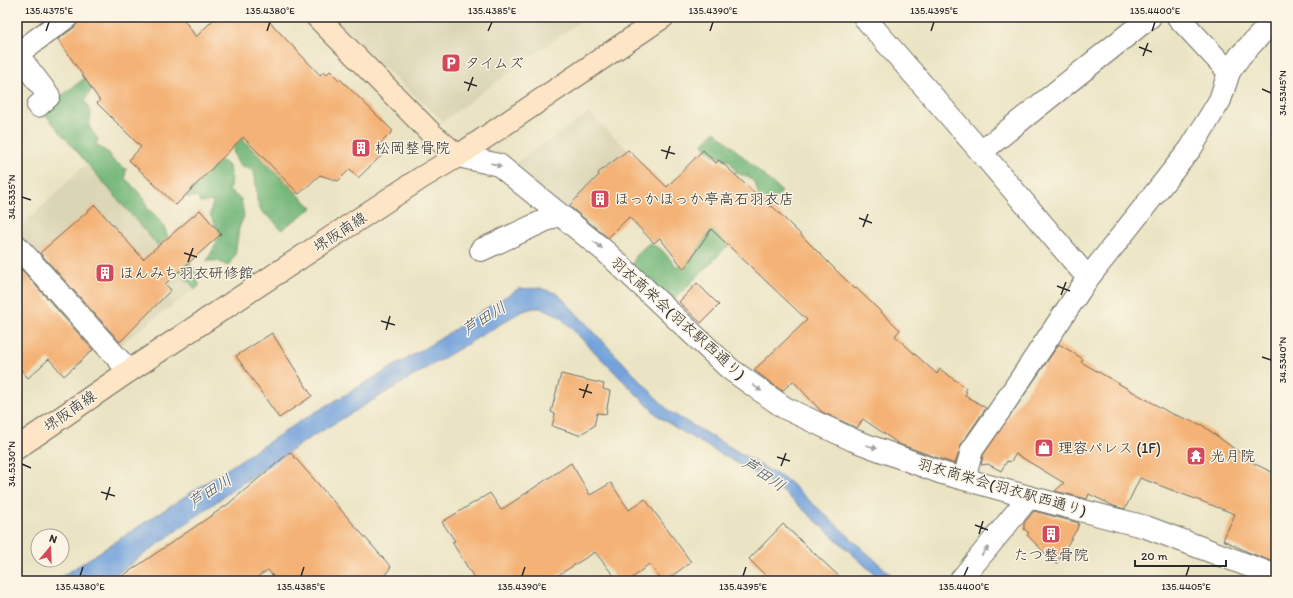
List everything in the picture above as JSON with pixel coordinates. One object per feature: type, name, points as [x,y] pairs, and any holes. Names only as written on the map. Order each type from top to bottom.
[{"type":"main road","points":[[317,17],[433,135],[458,156]]},
{"type":"main road","name":"堺阪南線","points":[[17,448],[129,371],[421,178],[458,156],[663,17]]},
{"type":"street","points":[[38,106],[49,96],[17,54],[67,17]]},
{"type":"street","points":[[864,17],[1088,278]]},
{"type":"street","points":[[981,152],[1150,17]]},
{"type":"street","points":[[1178,17],[1229,72]]},
{"type":"street","points":[[964,479],[972,450],[1088,278],[1191,148],[1220,100],[1229,72],[1240,56],[1276,18]]},
{"type":"street","name":"羽衣商栄会(羽衣駅西通り)","points":[[458,156],[499,165],[606,252],[730,369],[785,408],[853,440],[942,473],[1146,527],[1276,576]]},
{"type":"street","points":[[481,250],[559,214]]},
{"type":"street","points":[[17,246],[129,371]]},
{"type":"street","points":[[960,581],[1029,497]]},
{"type":"shaded area","name":"タイムズ","points":[[328,17],[586,17],[443,121]]},
{"type":"shaded area","points":[[589,113],[663,183],[600,245],[511,166]]},
{"type":"shaded area","points":[[87,163],[195,289],[116,347],[17,233],[17,230]],"holes":[[[95,205],[171,291],[119,343],[39,255]]]},
{"type":"green space","points":[[112,57],[85,100],[91,114],[89,127],[98,139],[96,145],[109,153],[112,160],[126,169],[125,178],[144,198],[147,208],[156,216],[165,229],[168,238],[197,272],[199,286],[195,289],[42,111]]},
{"type":"green space","points":[[715,131],[782,192],[667,307],[632,270],[635,256],[649,243],[662,250],[676,266],[686,266],[707,236],[702,227],[761,203],[755,183],[748,177],[737,173],[730,161],[715,156],[702,144]]},
{"type":"green space","points":[[240,137],[312,208],[281,230],[273,220],[262,212],[257,200],[254,171],[242,166],[236,159],[233,150]]},
{"type":"green space","points":[[220,160],[229,166],[231,181],[229,191],[241,199],[244,216],[239,228],[235,255],[228,266],[218,261],[207,261],[221,234],[210,215],[213,201],[200,203],[197,196],[189,198],[183,194],[199,164],[208,173]]},
{"type":"water","name":"芦田川","points":[[540,288],[558,294],[670,412],[788,481],[898,581],[882,581],[785,493],[756,474],[679,430],[657,415],[559,316],[544,309],[536,308],[519,313],[310,438],[238,486],[107,581],[55,581],[304,419],[440,339],[488,307],[518,289]]},
{"type":"building","points":[[79,17],[182,17],[196,37],[216,17],[265,17],[320,75],[324,71],[327,74],[330,71],[393,131],[379,145],[385,152],[358,178],[350,169],[338,181],[320,175],[299,194],[243,137],[176,205],[129,160],[141,147],[97,103],[100,101],[58,39],[75,27]]},
{"type":"building","points":[[628,150],[667,187],[703,150],[716,163],[719,160],[770,207],[772,206],[855,289],[856,288],[900,330],[895,336],[937,374],[940,369],[966,388],[965,391],[967,392],[965,395],[986,408],[962,443],[955,464],[899,444],[863,419],[857,428],[822,412],[793,381],[782,391],[754,370],[807,320],[711,229],[684,269],[660,238],[654,243],[629,217],[608,238],[569,206],[599,175],[598,173]]},
{"type":"building","name":"ほんみち羽衣研修館","points":[[95,205],[143,259],[200,210],[221,234],[165,284],[171,290],[120,342],[40,253]]},
{"type":"building","points":[[22,270],[93,350],[64,376],[49,359],[28,378],[17,365],[17,274]]},
{"type":"building","points":[[697,283],[719,305],[701,323],[679,302]]},
{"type":"building","points":[[272,333],[312,396],[279,418],[236,356]]},
{"type":"building","points":[[1059,344],[1083,359],[1081,362],[1170,413],[1202,425],[1255,464],[1276,474],[1276,563],[1223,540],[1235,514],[1140,478],[1125,509],[1114,506],[1089,494],[1087,499],[1055,491],[1064,483],[1016,454],[1010,462],[1007,461],[1001,471],[988,464],[981,465],[983,455]]},
{"type":"building","points":[[561,374],[604,384],[603,389],[610,391],[606,414],[597,413],[594,426],[579,435],[552,426],[555,414],[551,412]]},
{"type":"building","points":[[290,452],[391,567],[380,581],[277,581],[268,570],[251,581],[115,581],[227,505]]},
{"type":"building","points":[[571,463],[590,495],[611,483],[629,510],[645,499],[691,562],[665,581],[662,581],[649,564],[629,581],[618,581],[595,552],[549,581],[476,581],[452,542],[455,541],[442,522],[490,493],[501,510]]},
{"type":"building","name":"たつ整骨院","points":[[1034,511],[1079,523],[1056,564],[1027,535],[1029,533],[1024,529],[1024,523]]},
{"type":"building","points":[[783,524],[844,581],[771,581],[749,559]]},
{"type":"place","name":"タイムズ","points":[[451,63]]},
{"type":"place","name":"松岡整骨院","points":[[361,148]]},
{"type":"place","name":"ほっかほっか亭高石羽衣店","points":[[600,199]]},
{"type":"place","name":"ほんみち羽衣研修館","points":[[105,273]]},
{"type":"place","name":"理容パレス (1F)","points":[[1044,448]]},
{"type":"place","name":"光月院","points":[[1196,456]]},
{"type":"place","name":"たつ整骨院","points":[[1051,534]]}]
